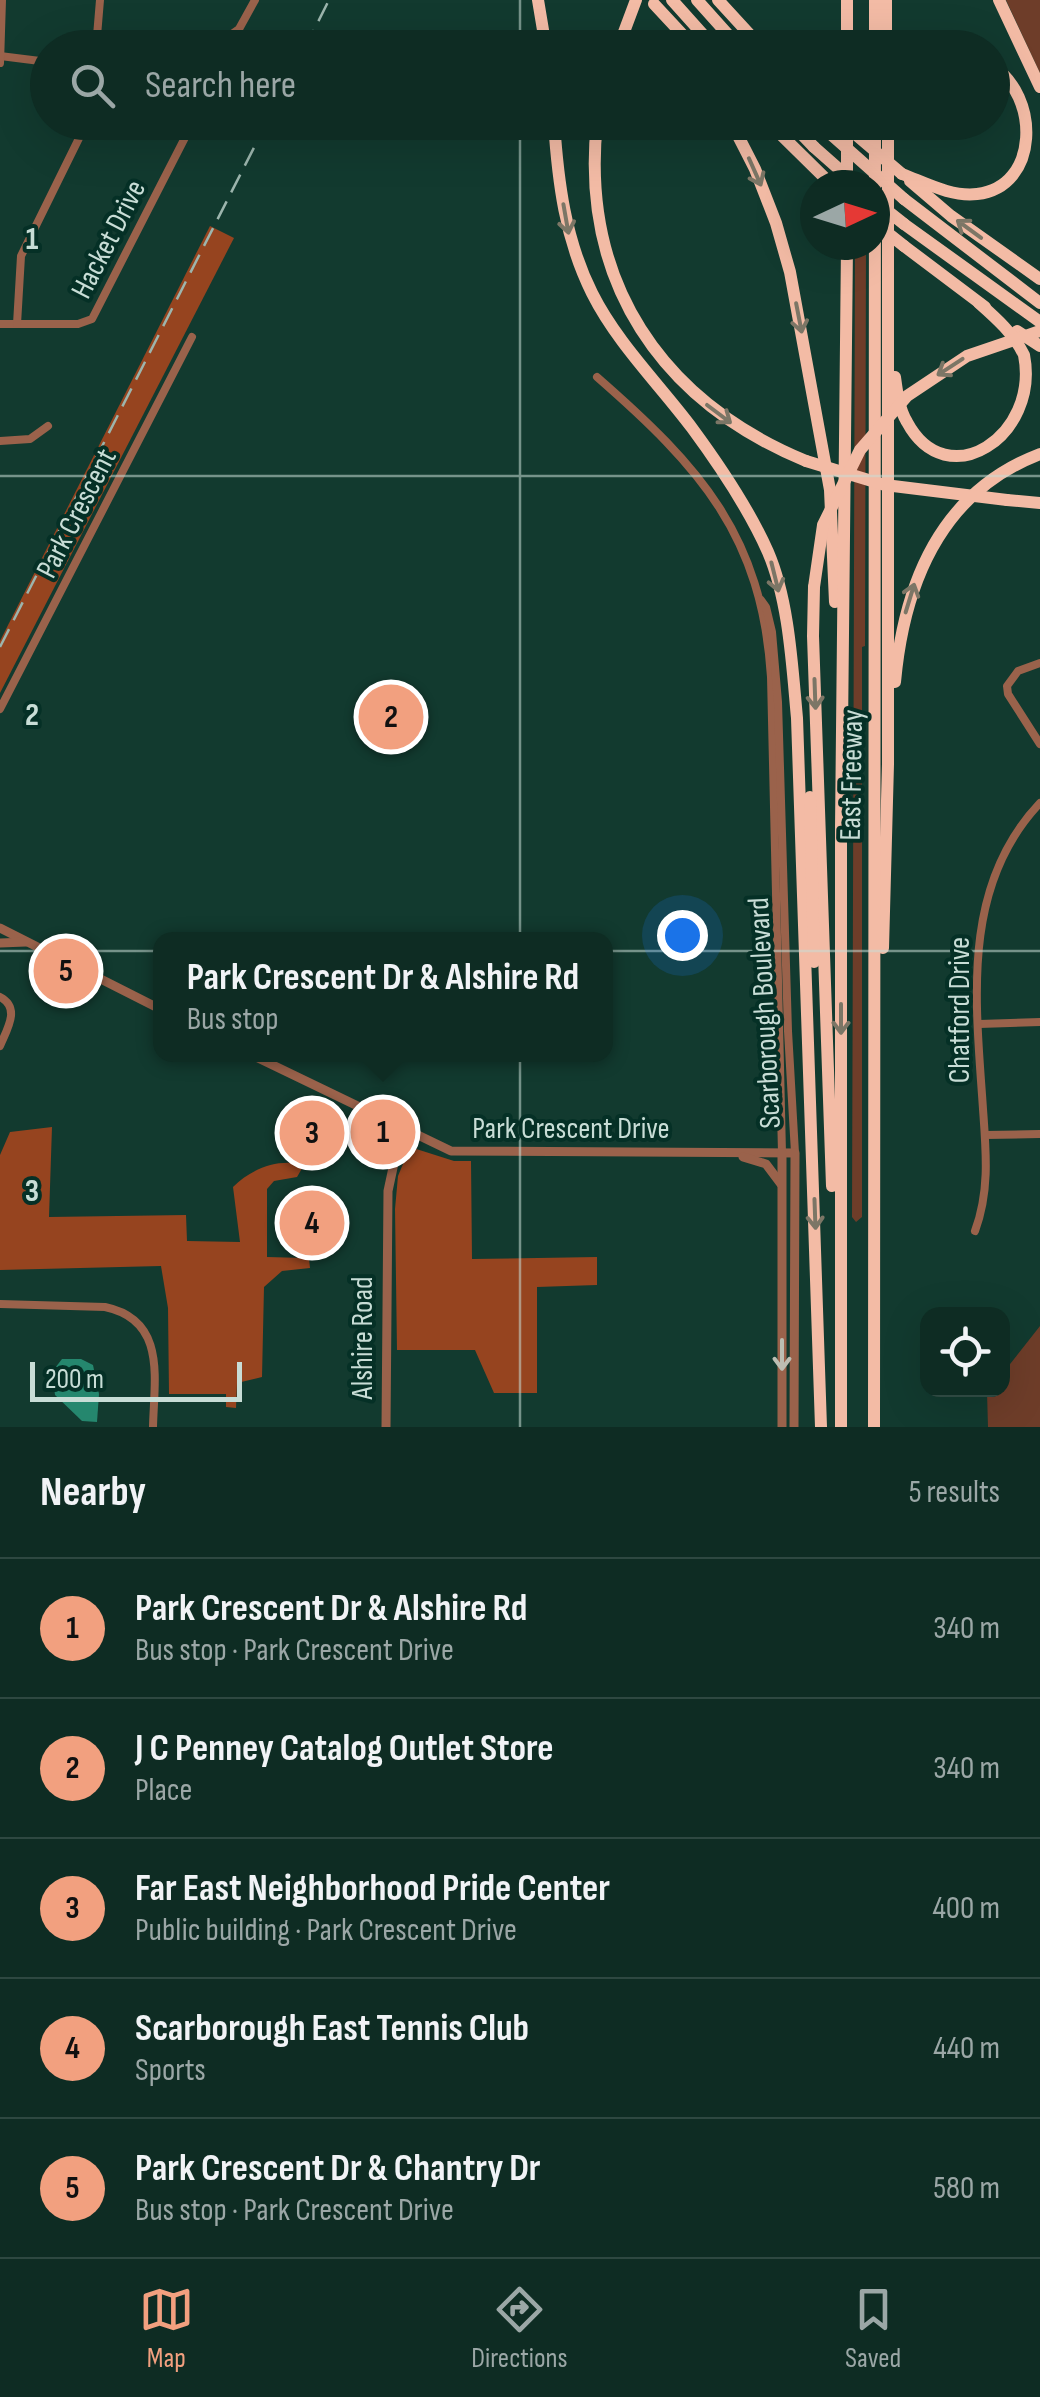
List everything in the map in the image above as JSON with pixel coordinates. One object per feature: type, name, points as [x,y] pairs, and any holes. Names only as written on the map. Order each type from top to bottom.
[{"type":"highway","points":[[538,0],[543,30]]},
{"type":"highway","points":[[625,30],[636,0]]},
{"type":"highway","points":[[672,0],[699,30]]},
{"type":"highway","points":[[698,0],[724,30]]},
{"type":"highway","points":[[718,0],[746,30]]},
{"type":"highway","points":[[847,30],[848,0]]},
{"type":"highway","points":[[875,0],[875,30]]},
{"type":"highway","points":[[886,0],[886,30]]},
{"type":"highway","points":[[999,0],[1040,87]]},
{"type":"highway","points":[[652,2],[672,30]]},
{"type":"highway","points":[[652,2],[678,30]]},
{"type":"highway","points":[[902,174],[946,191],[980,194],[1005,184],[1022,167],[1034,138],[1032,111],[1010,77]]},
{"type":"highway","points":[[555,140],[570,238],[593,295],[733,490],[769,554],[788,631],[797,718],[821,1427]]},
{"type":"highway","points":[[596,140],[593,172],[601,236],[623,298],[692,429]]},
{"type":"highway","points":[[739,140],[776,223],[798,313],[830,490],[842,704]]},
{"type":"highway","points":[[786,140],[815,170]]},
{"type":"highway","points":[[808,140],[840,170]]},
{"type":"highway","points":[[837,140],[904,200],[1040,304]]},
{"type":"highway","points":[[845,140],[846,170]]},
{"type":"highway","points":[[864,140],[952,216],[1040,278]]},
{"type":"highway","name":"East Freeway","points":[[874,1427],[875,140]]},
{"type":"highway","points":[[876,1130],[888,764],[888,140]]},
{"type":"highway","points":[[888,161],[893,140]]},
{"type":"highway","points":[[890,213],[1040,322]]},
{"type":"highway","points":[[890,235],[1040,346]]},
{"type":"highway","name":"East Freeway","points":[[841,1427],[847,260]]},
{"type":"highway","points":[[889,320],[896,388],[907,424],[937,450],[977,454],[1014,435],[1028,410],[1032,392],[1024,354],[979,302]]},
{"type":"highway","points":[[840,1228],[832,1192],[816,730],[814,587],[823,525],[860,450],[908,396],[967,356],[1040,331]]},
{"type":"highway","points":[[650,345],[692,392],[730,422],[806,461],[885,485],[1040,503]]},
{"type":"highway","points":[[888,764],[903,624],[922,566],[942,530],[970,499],[1008,470],[1040,454]]},
{"type":"highway","points":[[813,1179],[815,986],[809,774],[816,730]]},
{"type":"street","points":[[2,0],[0,59],[30,61]]},
{"type":"street","points":[[98,30],[100,0]]},
{"type":"street","points":[[236,30],[255,0]]},
{"type":"street","points":[[0,324],[17,324],[20,256],[77,140]]},
{"type":"street","name":"Hacket Drive","points":[[17,324],[88,322],[184,140]]},
{"type":"street","name":"Park Crescent","points":[[0,709],[192,337]]},
{"type":"street","name":"Scarborough Boulevard","points":[[597,377],[666,441],[710,492],[747,558],[761,600],[771,690],[782,1153],[782,1427]]},
{"type":"street","points":[[0,441],[30,439],[48,426]]},
{"type":"street","name":"Scarborough Boulevard","points":[[761,600],[772,632],[778,702],[795,1153],[794,1427]]},
{"type":"street","points":[[1040,663],[1018,671],[1007,686],[1008,694],[1040,744]]},
{"type":"street","name":"Chatford Drive","points":[[975,1230],[985,1190],[986,1136],[976,964],[984,908],[1001,862],[1040,802]]},
{"type":"street","points":[[0,928],[153,1005]]},
{"type":"street","points":[[0,943],[28,942]]},
{"type":"street","points":[[0,997],[10,1004],[12,1014],[0,1046]]},
{"type":"street","points":[[979,1024],[1040,1022]]},
{"type":"street","name":"Park Crescent Drive","points":[[266,1062],[442,1149],[795,1153]]},
{"type":"street","name":"Alshire Road","points":[[386,1427],[387,1197],[392,1168],[408,1132]]},
{"type":"street","points":[[986,1136],[1040,1134]]},
{"type":"street","points":[[716,1153],[762,1161],[776,1173],[782,1187]]},
{"type":"street","points":[[0,1304],[122,1310],[138,1323],[151,1344],[153,1427]]},
{"type":"shaded area","points":[[1006,0],[1040,0],[1040,73]]},
{"type":"shaded area","points":[[210,226],[234,238],[0,693],[0,641]]},
{"type":"shaded area","points":[[855,260],[866,260],[862,1217],[856,1222],[852,1217]]},
{"type":"shaded area","points":[[52,1127],[49,1217],[186,1215],[187,1241],[240,1242],[233,1187],[266,1167],[284,1163],[304,1165],[297,1177],[274,1181],[267,1189],[267,1257],[309,1259],[310,1268],[282,1271],[264,1287],[262,1377],[237,1383],[236,1408],[226,1407],[226,1394],[169,1394],[168,1308],[161,1266],[0,1270],[0,1155],[10,1132]]},
{"type":"shaded area","points":[[410,1147],[454,1161],[471,1161],[472,1259],[597,1257],[597,1285],[537,1287],[537,1393],[494,1393],[475,1350],[397,1350],[395,1209],[398,1176]]},
{"type":"shaded area","points":[[1040,1326],[1040,1427],[988,1427],[987,1397],[1010,1397],[1010,1364]]},
{"type":"shaded area","points":[[62,1359],[81,1359],[93,1365],[99,1394],[97,1422],[82,1421],[55,1395],[52,1372]]},
{"type":"railway","points":[[314,30],[329,0]]},
{"type":"railway","points":[[0,647],[258,140]]},
{"type":"place","name":"J C Penney Catalog Outlet Store","points":[[391,717]]},
{"type":"place","name":"Park Crescent Dr & Chantry Dr","points":[[66,971]]},
{"type":"place","name":"Park Crescent Dr & Alshire Rd","points":[[383,1132]]},
{"type":"place","name":"Far East Neighborhood Pride Center","points":[[312,1133]]},
{"type":"place","name":"Scarborough East Tennis Club","points":[[312,1223]]}]
